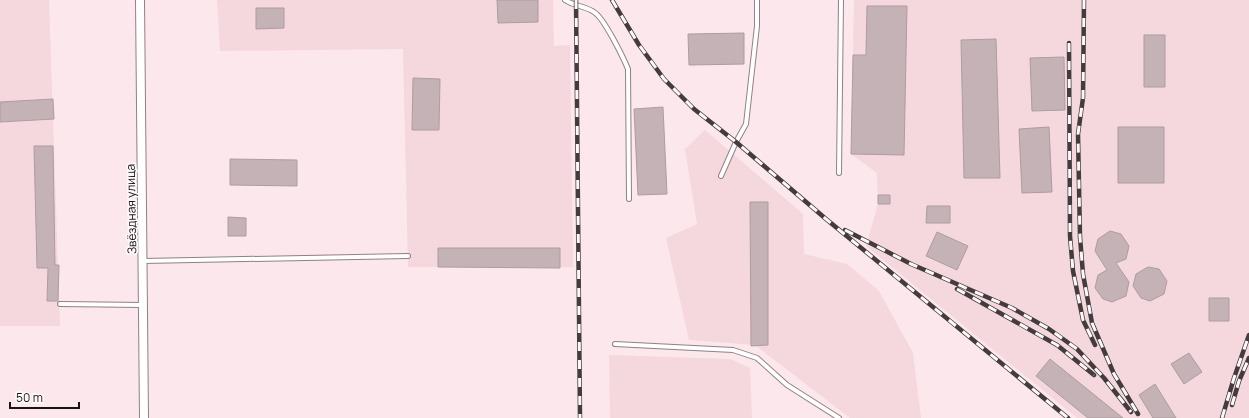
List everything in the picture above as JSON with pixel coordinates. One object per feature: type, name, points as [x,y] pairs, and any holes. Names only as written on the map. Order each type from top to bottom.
[{"type":"street","name":"Звёздная улица","points":[[140,0],[144,418]]},
{"type":"lane","points":[[565,0],[596,12],[624,59],[628,69],[628,200]]},
{"type":"lane","points":[[721,176],[736,142],[746,124],[756,26],[757,0]]},
{"type":"lane","points":[[839,173],[841,0]]},
{"type":"lane","points":[[143,261],[408,256]]},
{"type":"lane","points":[[60,304],[144,305]]},
{"type":"lane","points":[[615,344],[733,350],[757,358],[788,385],[839,418]]},
{"type":"shaded area","points":[[0,0],[49,0],[60,326],[0,326]]},
{"type":"shaded area","points":[[217,0],[553,0],[554,46],[570,45],[573,267],[408,267],[403,49],[220,51]]},
{"type":"shaded area","points":[[854,0],[1249,0],[1249,418],[1077,418],[866,246],[878,204],[877,173],[851,154]]},
{"type":"shaded area","points":[[705,130],[803,214],[804,254],[847,264],[879,291],[913,353],[921,418],[850,418],[755,345],[689,340],[666,238],[697,224],[685,149]]},
{"type":"shaded area","points":[[609,355],[730,359],[750,368],[752,418],[610,418]]},
{"type":"building","points":[[497,0],[538,0],[538,22],[498,23]]},
{"type":"building","points":[[867,6],[907,6],[904,155],[851,154],[853,55],[866,55]]},
{"type":"building","points":[[256,8],[284,8],[284,28],[256,29]]},
{"type":"building","points":[[744,33],[744,64],[689,65],[688,34]]},
{"type":"building","points":[[1144,35],[1165,35],[1165,87],[1144,87]]},
{"type":"building","points":[[996,39],[1000,178],[964,178],[961,40]]},
{"type":"building","points":[[1064,57],[1065,110],[1032,111],[1030,58]]},
{"type":"building","points":[[413,78],[440,79],[439,130],[412,130]]},
{"type":"building","points":[[53,99],[54,119],[0,122],[0,102]]},
{"type":"building","points":[[663,107],[667,194],[638,195],[634,109]]},
{"type":"building","points":[[1049,127],[1052,192],[1022,193],[1019,129]]},
{"type":"building","points":[[1118,127],[1164,127],[1164,183],[1118,183]]},
{"type":"building","points":[[34,146],[53,146],[55,265],[59,265],[58,301],[47,301],[48,268],[37,268]]},
{"type":"building","points":[[230,159],[297,160],[297,186],[230,185]]},
{"type":"building","points":[[878,195],[890,195],[890,204],[878,204]]},
{"type":"building","points":[[750,202],[768,202],[768,345],[751,346]]},
{"type":"building","points":[[927,206],[950,206],[950,223],[926,223]]},
{"type":"building","points":[[228,217],[246,218],[246,236],[228,236]]},
{"type":"building","points":[[1110,231],[1121,234],[1129,246],[1126,259],[1116,263],[1129,282],[1126,296],[1112,302],[1103,299],[1095,288],[1098,275],[1107,270],[1095,251],[1098,239]]},
{"type":"building","points":[[937,232],[968,246],[957,270],[926,256]]},
{"type":"building","points":[[438,248],[560,248],[560,268],[438,267]]},
{"type":"building","points":[[1148,267],[1159,269],[1167,281],[1164,294],[1150,301],[1141,298],[1133,286],[1136,274]]},
{"type":"building","points":[[1209,298],[1229,298],[1229,321],[1209,321]]},
{"type":"building","points":[[1189,353],[1202,372],[1184,384],[1171,364]]},
{"type":"building","points":[[1050,359],[1123,418],[1088,418],[1036,376]]},
{"type":"building","points":[[1155,384],[1176,418],[1153,418],[1139,395]]},
{"type":"railway","points":[[576,0],[580,418]]},
{"type":"railway","points":[[612,0],[639,45],[664,79],[694,109],[736,142],[826,219],[1068,418]]},
{"type":"railway","points":[[1084,0],[1083,98],[1078,134],[1080,237],[1083,274],[1092,323],[1114,374],[1138,414]]},
{"type":"railway","points":[[1069,43],[1070,236],[1073,271],[1083,320],[1095,345]]},
{"type":"railway","points":[[845,230],[911,264],[1012,308],[1049,329],[1077,349],[1104,378],[1131,412]]},
{"type":"railway","points":[[957,289],[1057,345],[1094,375]]},
{"type":"railway","points":[[1222,418],[1249,335]]},
{"type":"railway","points":[[1232,405],[1239,381],[1249,358]]}]
